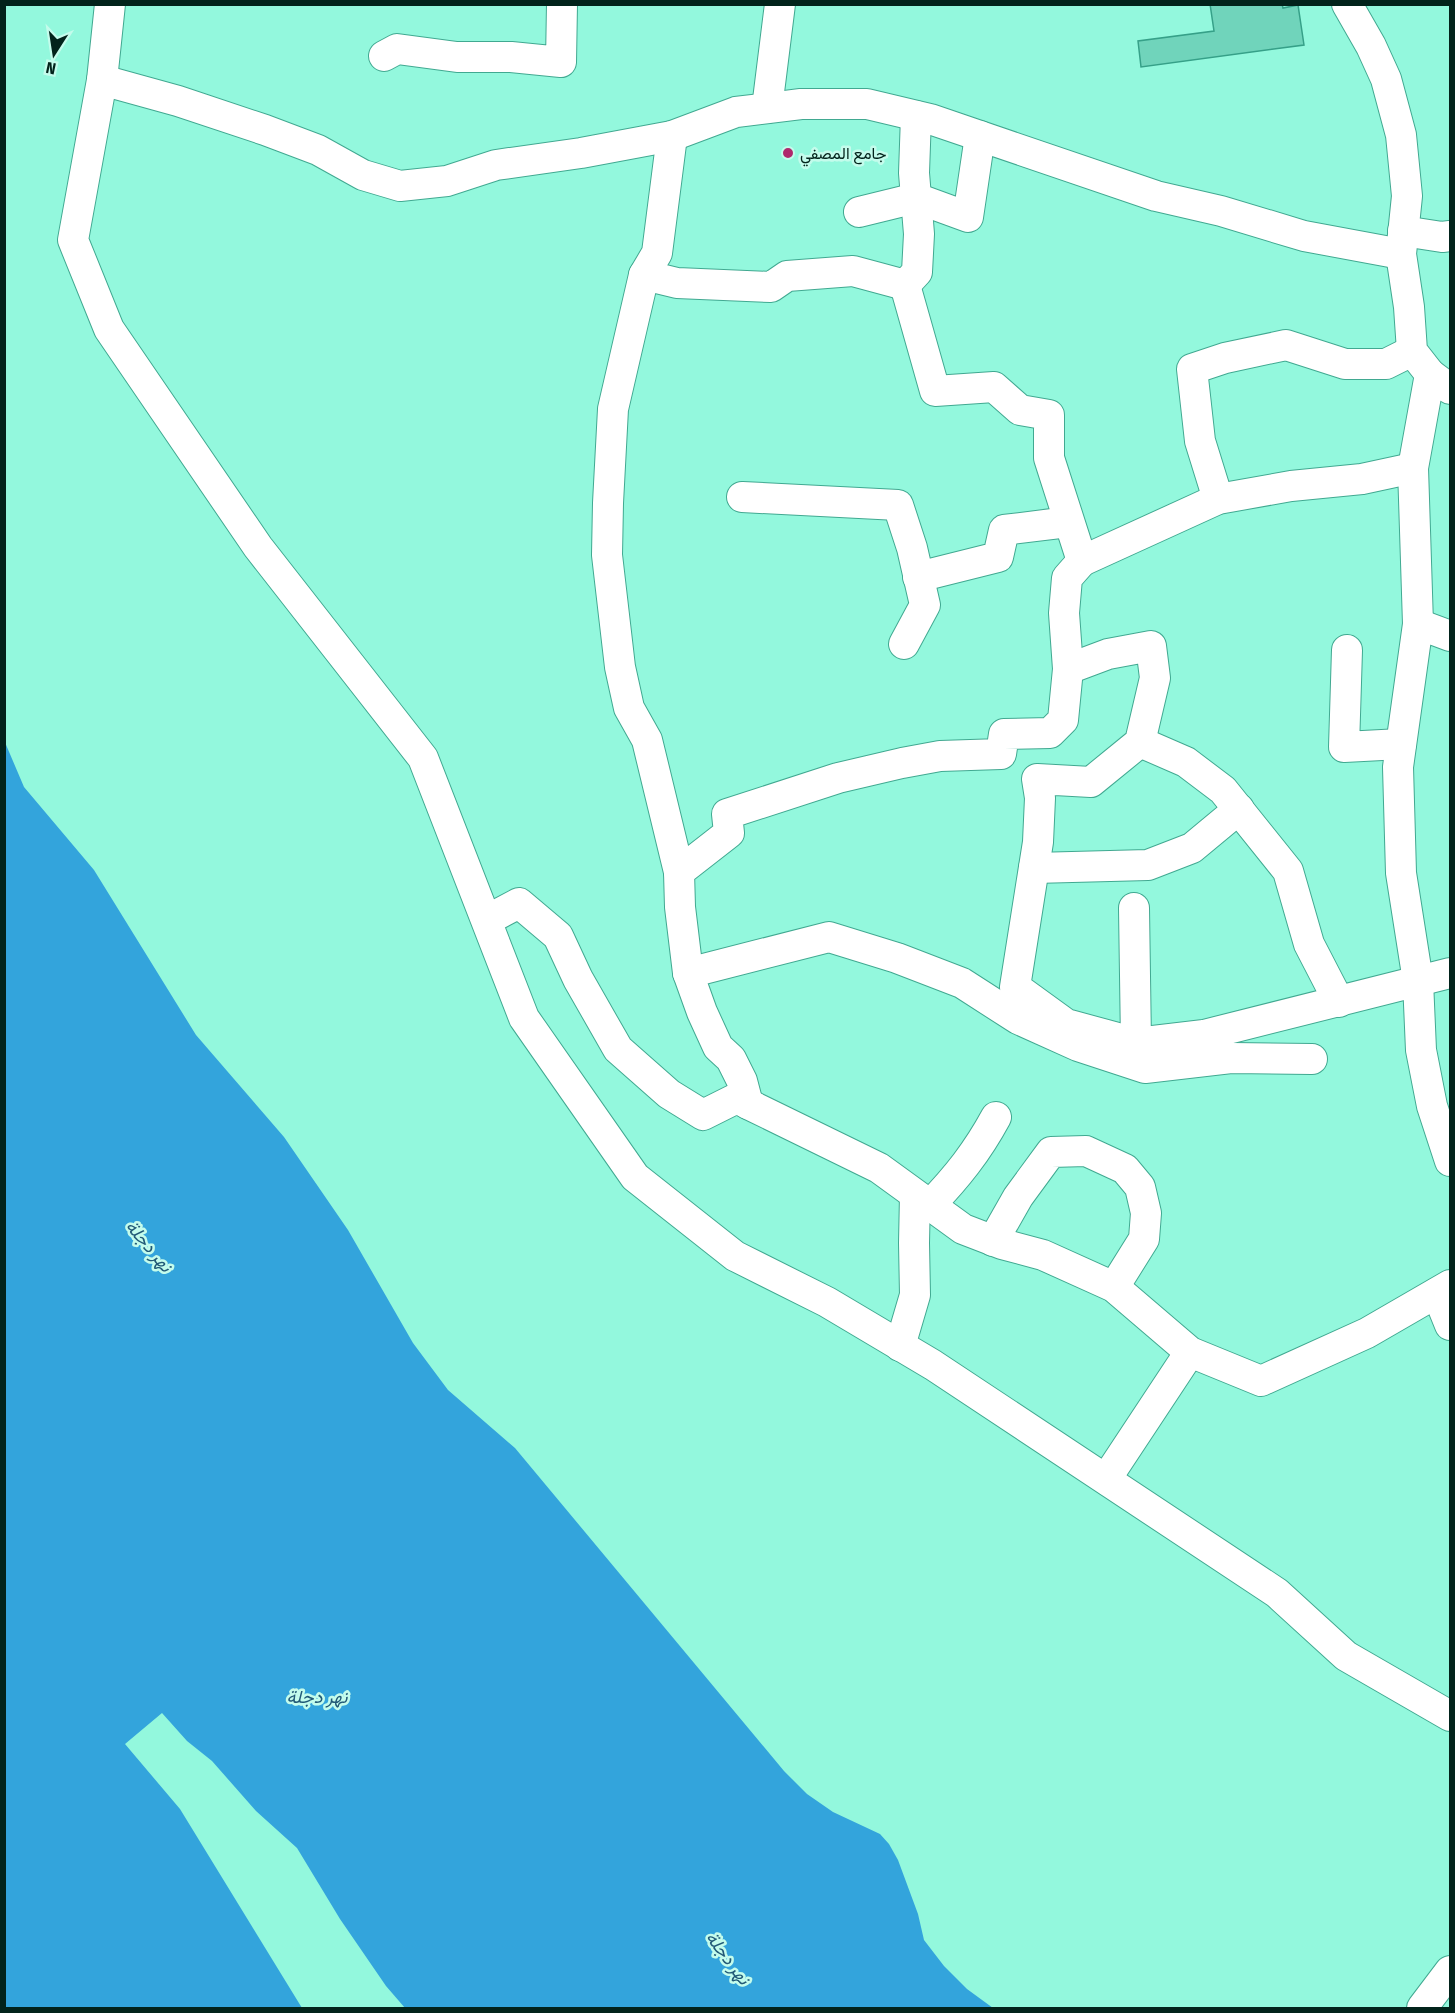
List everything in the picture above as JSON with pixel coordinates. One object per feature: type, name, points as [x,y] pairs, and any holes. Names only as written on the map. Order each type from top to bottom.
[{"type":"street","points":[[110,4],[102,80],[73,240],[109,329],[258,547],[423,758],[525,1018],[635,1177],[735,1256],[827,1302],[900,1346],[1277,1593],[1346,1656],[1450,1716]]},
{"type":"street","points":[[384,56],[398,49],[457,57],[511,57],[561,62],[562,4]]},
{"type":"street","points":[[767,108],[780,4]]},
{"type":"street","points":[[1347,4],[1371,46],[1386,79],[1401,135],[1407,196],[1402,243],[1412,351],[1440,382],[1413,468],[1418,624],[1398,767],[1401,873],[1418,981],[1421,1050],[1432,1106],[1450,1161]]},
{"type":"street","points":[[102,80],[178,101],[265,130],[318,150],[363,175],[400,186],[447,181],[496,165],[581,153],[672,136],[736,112],[801,104],[867,104],[916,116],[980,136],[1156,196],[1221,211],[1304,236],[1402,243],[1450,236]]},
{"type":"street","points":[[906,285],[917,272],[919,234],[914,173],[916,116]]},
{"type":"street","points":[[672,136],[657,253],[644,274],[614,409],[607,555],[620,667],[629,708],[647,741],[679,872],[680,907],[688,973],[718,1047],[731,1059],[742,1082],[748,1104]]},
{"type":"street","points":[[859,212],[916,198],[968,217],[980,136]]},
{"type":"street","points":[[644,274],[677,283],[771,286],[787,276],[854,271],[906,285]]},
{"type":"street","points":[[906,285],[935,390],[994,387],[1020,410],[1049,415],[1049,458],[1082,561]]},
{"type":"street","points":[[1218,500],[1200,441],[1192,369],[1225,358],[1286,345],[1345,364],[1386,364],[1412,351]]},
{"type":"street","points":[[679,872],[729,833],[727,814],[838,778],[902,763],[940,756],[1001,754],[1004,734],[1050,734],[1063,720],[1068,669],[1064,613],[1067,579],[1082,561],[1218,500],[1291,486],[1362,479],[1413,468]]},
{"type":"street","points":[[742,497],[898,505],[912,548],[925,605],[904,645]]},
{"type":"street","points":[[918,577],[998,557],[1004,530],[1068,522]]},
{"type":"street","points":[[1418,624],[1450,636]]},
{"type":"street","points":[[1068,669],[1108,654],[1151,646],[1155,678],[1140,742],[1091,782],[1037,779],[1040,798],[1038,842],[1015,987],[1066,1024],[1137,1043],[1204,1035],[1450,973]]},
{"type":"street","points":[[1347,650],[1344,747],[1401,744]]},
{"type":"street","points":[[1140,742],[1186,762],[1223,790],[1288,872],[1309,944],[1339,1002]]},
{"type":"street","points":[[1034,867],[1148,865],[1192,848],[1239,809]]},
{"type":"street","points":[[487,920],[519,903],[558,936],[578,979],[618,1049],[669,1094],[703,1115],[737,1098],[879,1168],[963,1228],[993,1241],[1043,1255],[1114,1287],[1190,1352],[1262,1381],[1367,1333],[1444,1289],[1450,1325]]},
{"type":"street","points":[[1134,908],[1137,1043]]},
{"type":"street","points":[[688,973],[829,937],[897,958],[962,983],[1018,1019],[1078,1046],[1145,1068],[1232,1058],[1312,1059]]},
{"type":"street","points":[[900,1346],[915,1295],[914,1243],[923,1200],[960,1174],[996,1117]]},
{"type":"street","points":[[993,1241],[1018,1197],[1051,1152],[1086,1151],[1125,1169],[1140,1187],[1146,1213],[1144,1239],[1114,1287]]},
{"type":"street","points":[[1108,1481],[1112,1470],[1190,1352]]},
{"type":"street","points":[[1422,2008],[1450,1971]]},
{"type":"water","name":"نهر دجلة","points":[[4,740],[24,787],[94,870],[196,1035],[284,1137],[348,1230],[413,1343],[448,1390],[515,1448],[784,1771],[807,1794],[833,1812],[880,1834],[889,1844],[898,1860],[918,1914],[924,1940],[944,1966],[967,1989],[993,2008],[5,2008]]},
{"type":"pier","points":[[162,1713],[187,1741],[212,1761],[256,1811],[297,1848],[340,1919],[386,1986],[405,2008],[302,2008],[180,1809],[125,1744]]},
{"type":"building","points":[[1210,4],[1282,4],[1283,8],[1298,5],[1304,45],[1141,67],[1138,41],[1214,31]]},
{"type":"place","name":"جامع المصفي","points":[[788,153]]}]
